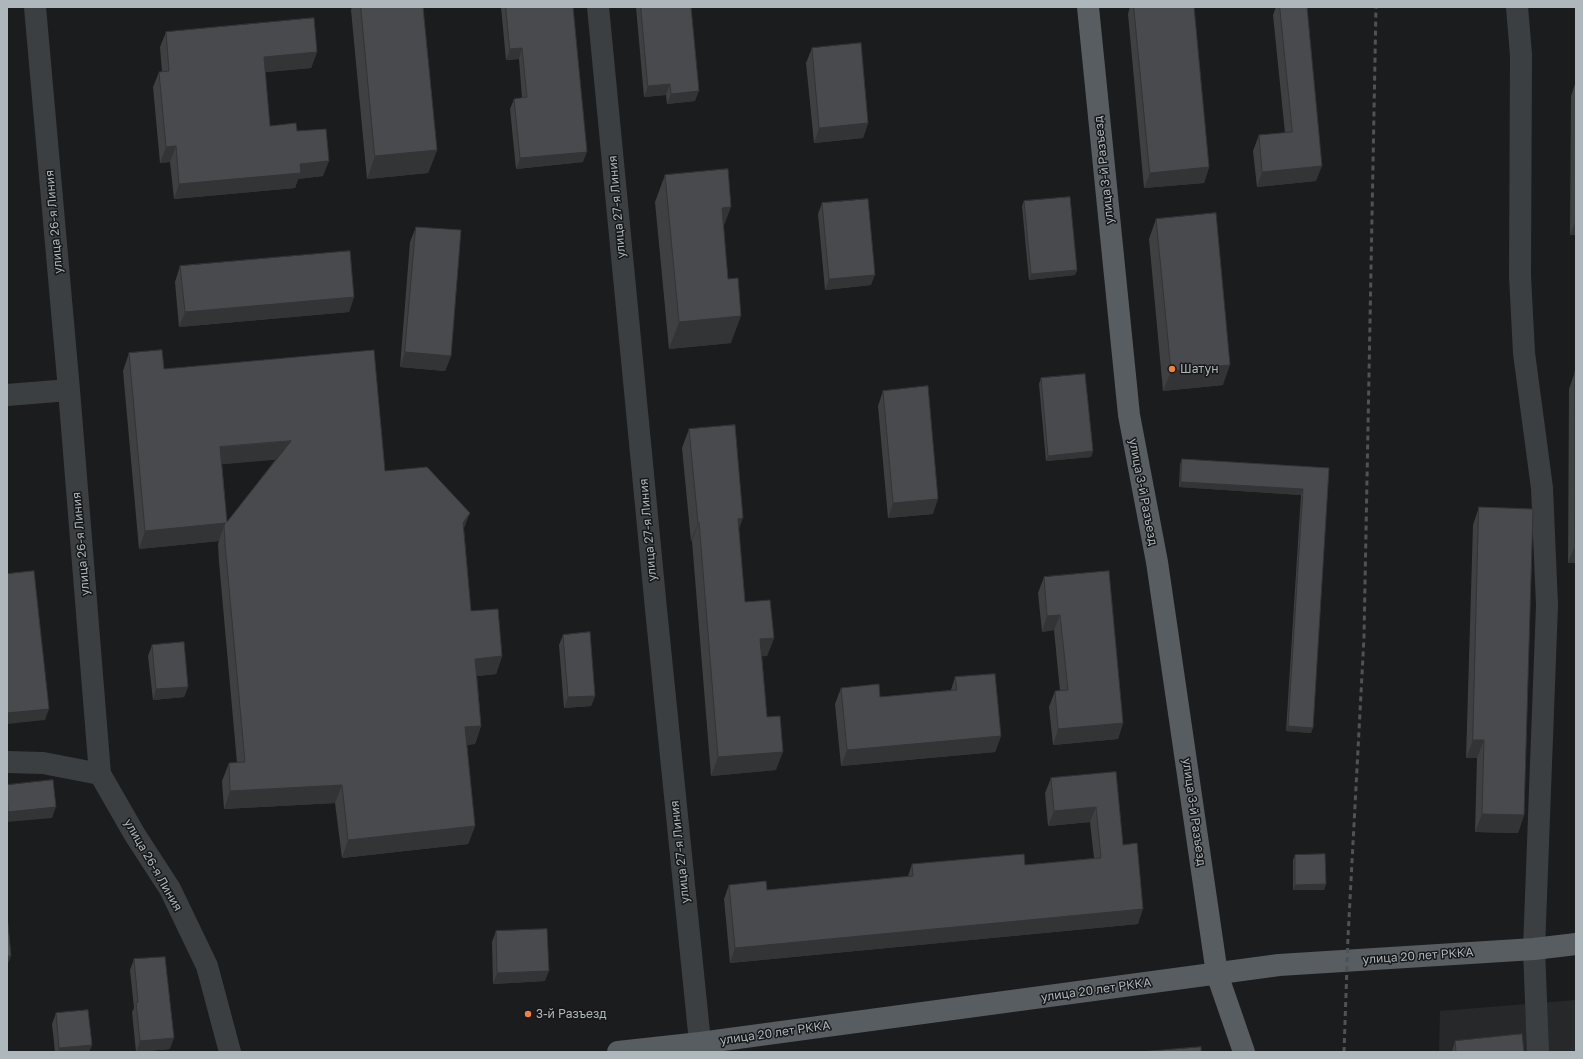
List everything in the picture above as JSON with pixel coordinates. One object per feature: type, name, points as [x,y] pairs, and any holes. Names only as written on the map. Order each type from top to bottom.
[{"type":"main road","name":"улица 3-й Разъезд","points":[[1088,7],[1128,415],[1157,562],[1217,974],[1244,1052]]},
{"type":"main road","name":"улица 20 лет РККА","points":[[618,1052],[700,1047],[1279,965],[1534,949],[1576,944]]},
{"type":"street","name":"улица 26-я Линия","points":[[35,7],[69,390],[100,774],[135,834],[170,889],[207,966],[230,1052]]},
{"type":"street","name":"улица 27-я Линия","points":[[598,7],[700,1047]]},
{"type":"street","points":[[1517,7],[1521,54],[1520,276],[1524,353],[1542,488],[1547,605],[1534,949],[1538,1052]]},
{"type":"street","points":[[7,395],[69,390]]},
{"type":"street","points":[[7,762],[43,763],[100,774]]},
{"type":"shaded area","points":[[1576,1000],[1576,1052],[1439,1052],[1440,1011]]},
{"type":"building","points":[[361,7],[423,7],[437,150],[375,156]]},
{"type":"building","points":[[506,7],[573,7],[587,152],[520,158],[514,99],[527,97],[522,48],[510,49]]},
{"type":"building","points":[[641,7],[691,7],[699,91],[671,94],[670,84],[648,86]]},
{"type":"building","points":[[1134,7],[1194,7],[1209,167],[1150,173]]},
{"type":"building","points":[[1280,7],[1307,7],[1322,166],[1262,172],[1259,135],[1292,132]]},
{"type":"building","points":[[314,18],[317,52],[264,57],[270,126],[296,123],[297,131],[326,129],[329,161],[300,164],[301,173],[179,184],[176,146],[166,147],[159,72],[169,71],[166,32]]},
{"type":"building","points":[[861,43],[868,123],[819,128],[812,48]]},
{"type":"building","points":[[728,169],[731,207],[722,208],[728,279],[738,278],[741,316],[679,322],[665,175]]},
{"type":"building","points":[[1070,197],[1077,270],[1031,274],[1024,201]]},
{"type":"building","points":[[868,199],[875,275],[829,279],[822,203]]},
{"type":"building","points":[[1216,213],[1230,365],[1171,371],[1156,219]]},
{"type":"building","points":[[416,227],[461,230],[451,356],[405,352]]},
{"type":"building","points":[[350,251],[354,297],[185,312],[180,266]]},
{"type":"building","points":[[162,350],[164,369],[374,350],[385,471],[427,467],[470,513],[463,523],[471,611],[498,609],[502,656],[475,659],[481,726],[465,727],[475,826],[348,840],[342,785],[230,791],[229,763],[245,762],[225,544],[224,525],[226,523],[145,531],[129,353]],"holes":[[[291,441],[227,522],[220,447]]]},
{"type":"building","points":[[1576,372],[1576,545],[1575,545]]},
{"type":"building","points":[[1085,374],[1093,451],[1048,456],[1041,378]]},
{"type":"building","points":[[928,386],[938,499],[893,503],[883,391]]},
{"type":"building","points":[[735,425],[743,518],[738,519],[745,602],[770,600],[774,638],[760,639],[767,717],[780,716],[783,752],[718,757],[699,522],[698,523],[689,429]]},
{"type":"building","points":[[1182,459],[1329,468],[1313,728],[1288,726],[1303,489],[1181,482]]},
{"type":"building","points":[[1479,507],[1533,509],[1524,815],[1482,814],[1484,740],[1473,740]]},
{"type":"building","points":[[34,571],[49,709],[7,713],[7,574]]},
{"type":"building","points":[[1109,571],[1123,723],[1058,729],[1055,691],[1068,690],[1060,615],[1047,616],[1044,577]]},
{"type":"building","points":[[590,632],[595,696],[568,697],[563,635]]},
{"type":"building","points":[[184,642],[188,687],[156,689],[152,645]]},
{"type":"building","points":[[995,674],[1001,736],[847,750],[841,688],[879,684],[880,697],[957,690],[955,677]]},
{"type":"building","points":[[1116,772],[1123,845],[1137,843],[1143,909],[735,948],[729,885],[766,881],[767,890],[913,876],[912,864],[1024,854],[1025,865],[1101,858],[1096,807],[1054,811],[1051,778]]},
{"type":"building","points":[[53,780],[56,807],[8,812],[7,785]]},
{"type":"building","points":[[1325,854],[1326,884],[1295,885],[1295,855]]},
{"type":"building","points":[[7,914],[11,956],[7,956]]},
{"type":"building","points":[[547,929],[549,971],[497,973],[496,931]]},
{"type":"building","points":[[165,957],[174,1038],[140,1041],[134,959]]},
{"type":"building","points":[[88,1010],[92,1045],[59,1048],[56,1013]]},
{"type":"building","points":[[1522,1034],[1524,1052],[1456,1052],[1455,1041]]},
{"type":"building","points":[[1201,1047],[1201,1052],[1140,1052]]},
{"type":"railway","points":[[1344,1052],[1348,937],[1364,637],[1376,7]]},
{"type":"place","name":"Шатун","points":[[1172,369]]},
{"type":"place","name":"3-й Разъезд","points":[[528,1014]]}]
